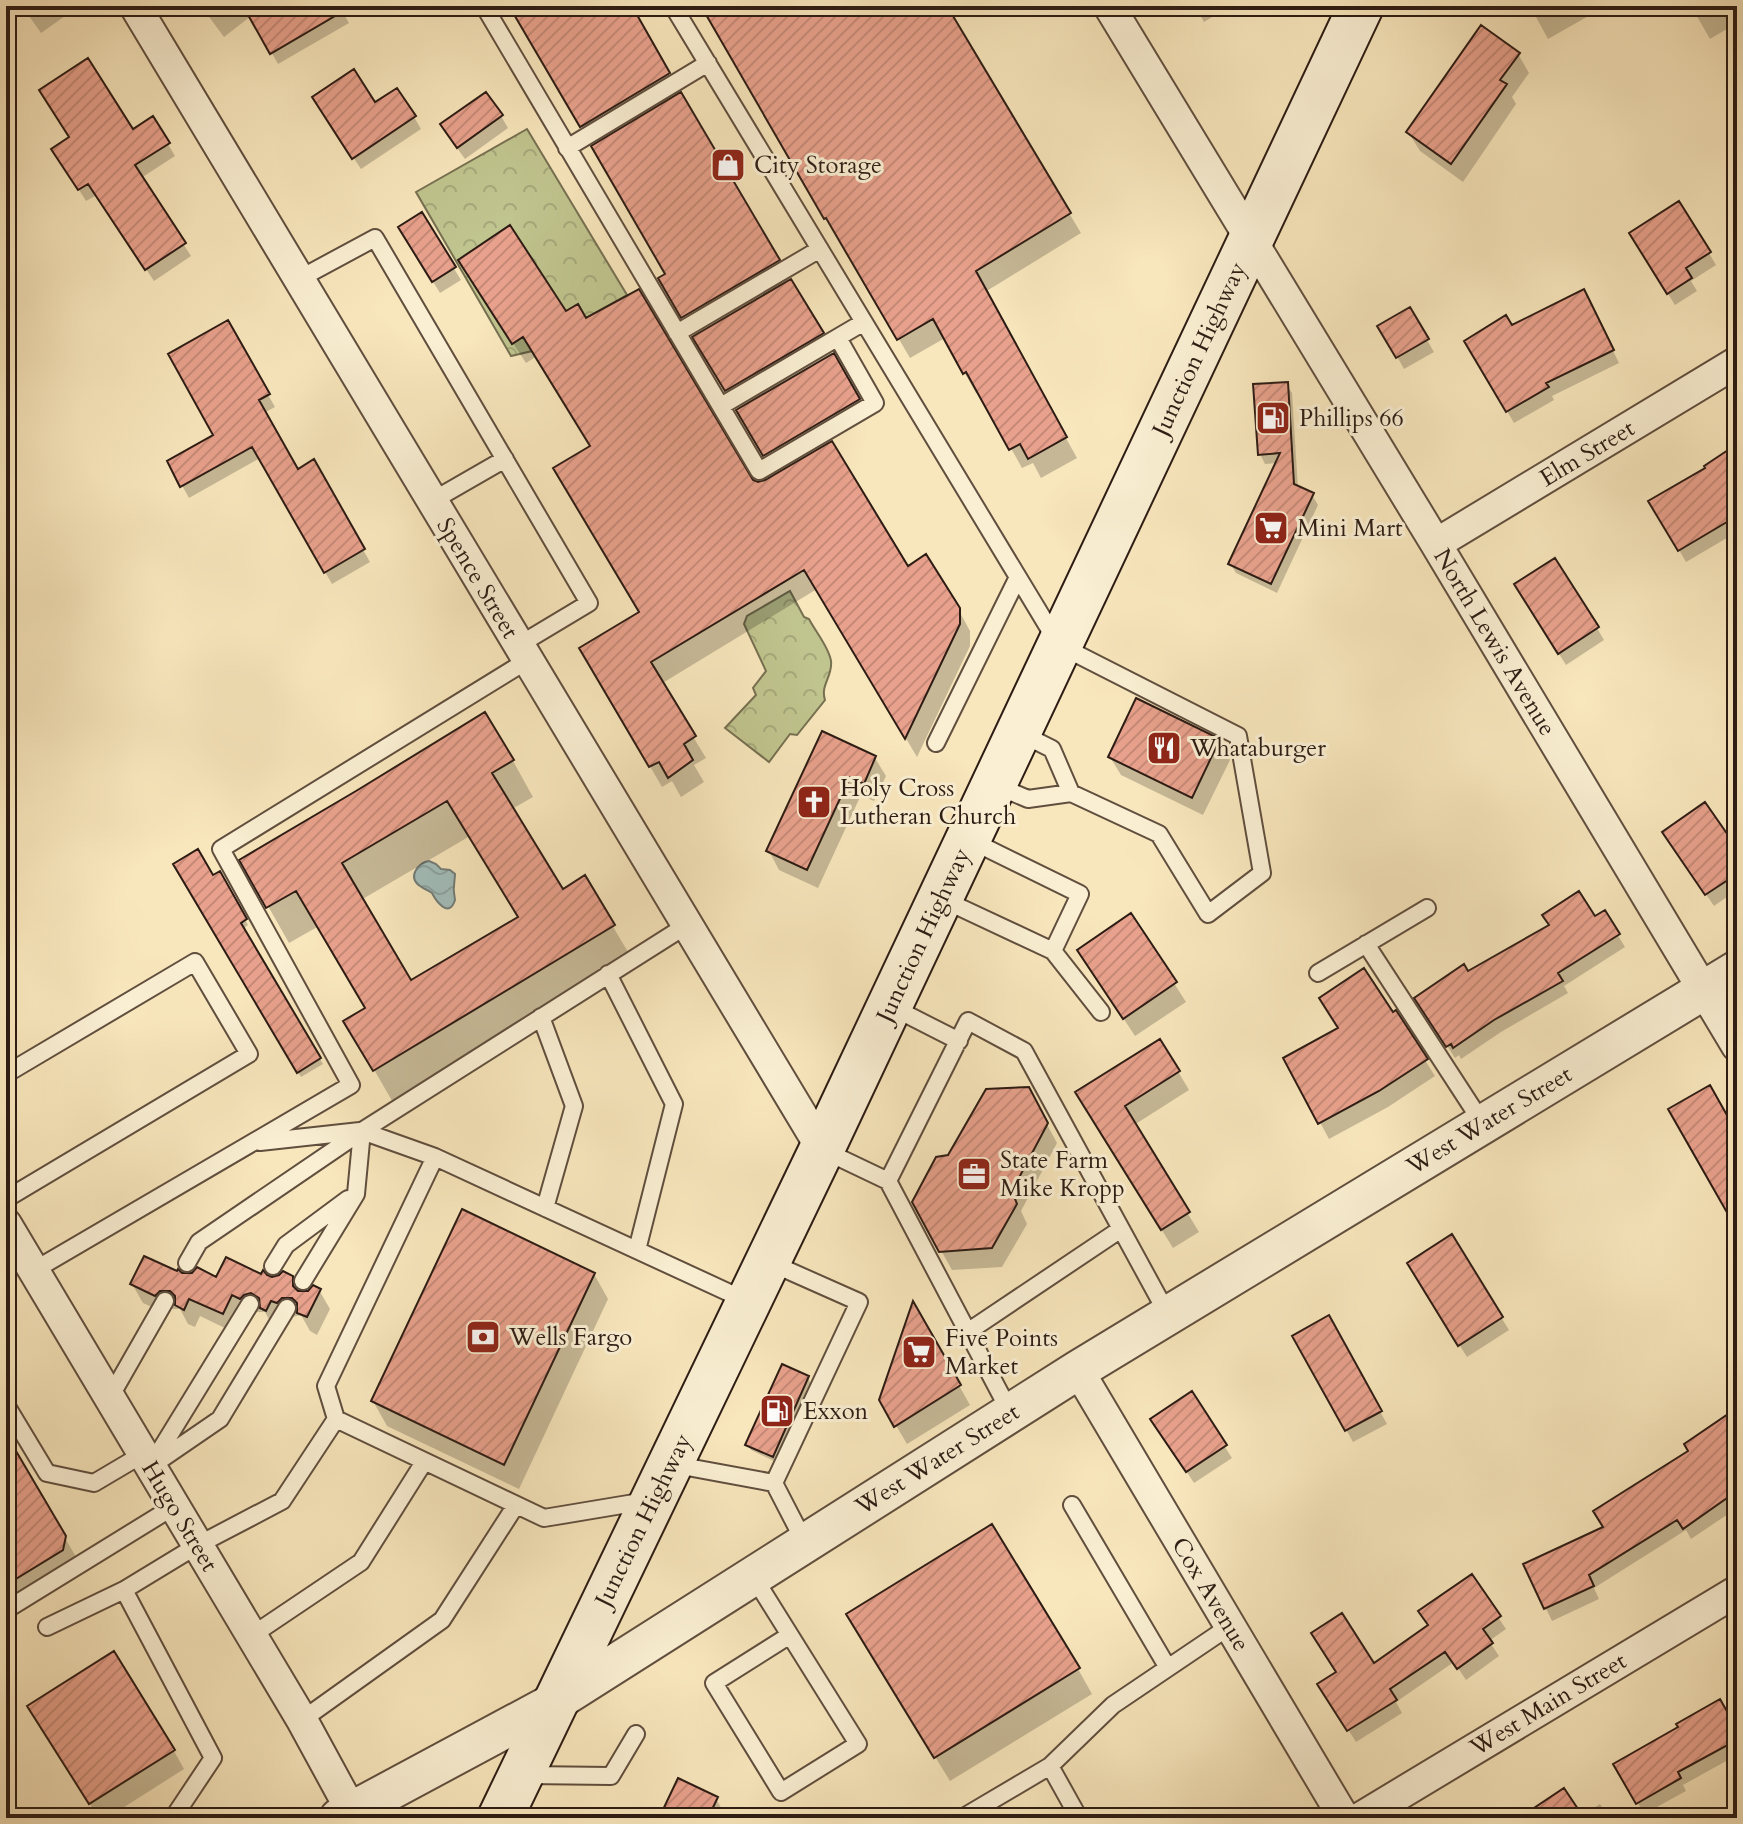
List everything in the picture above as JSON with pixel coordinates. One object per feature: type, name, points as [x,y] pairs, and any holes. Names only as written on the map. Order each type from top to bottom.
[{"type":"main road","name":"Junction Highway","points":[[500,1818],[822,1149],[1361,6]]},
{"type":"street","name":"Spence Street","points":[[135,6],[822,1149]]},
{"type":"street","name":"North Lewis Avenue","points":[[1109,6],[1737,1046]]},
{"type":"street","name":"Elm Street","points":[[1436,544],[1737,362]]},
{"type":"street","name":"West Water Street","points":[[345,1814],[555,1702],[1010,1412],[1737,970]]},
{"type":"street","name":"Hugo Street","points":[[6,1224],[302,1720],[345,1814]]},
{"type":"street","name":"Cox Avenue","points":[[1078,1370],[1344,1818]]},
{"type":"street","name":"West Main Street","points":[[1360,1818],[1737,1591]]},
{"type":"lane","points":[[484,6],[759,471],[875,403],[838,338]]},
{"type":"lane","points":[[673,6],[1059,645],[1238,736],[1262,873],[1208,914],[1159,834],[1071,793],[1028,799],[993,784]]},
{"type":"lane","points":[[567,148],[708,63]]},
{"type":"lane","points":[[33,1271],[351,1085],[221,849],[523,653],[589,603],[375,238],[299,279]]},
{"type":"lane","points":[[677,333],[820,249]]},
{"type":"lane","points":[[721,406],[864,322]]},
{"type":"lane","points":[[432,501],[505,459]]},
{"type":"lane","points":[[936,743],[1018,577]]},
{"type":"lane","points":[[1019,732],[1052,749],[1071,793]]},
{"type":"lane","points":[[968,840],[1080,894],[1053,951]]},
{"type":"lane","points":[[940,898],[1053,951],[1101,1012]]},
{"type":"lane","points":[[1318,973],[1427,908]]},
{"type":"lane","points":[[187,1263],[199,1242],[362,1131],[687,925]]},
{"type":"lane","points":[[1366,944],[1483,1124]]},
{"type":"lane","points":[[6,1074],[195,962],[249,1054],[6,1199]]},
{"type":"lane","points":[[608,974],[674,1104],[637,1250]]},
{"type":"lane","points":[[890,1005],[959,1041]]},
{"type":"lane","points":[[541,1017],[574,1106],[545,1208]]},
{"type":"lane","points":[[888,1181],[968,1021],[1024,1051],[1168,1315]]},
{"type":"lane","points":[[252,1143],[362,1131],[435,1157],[748,1302]]},
{"type":"lane","points":[[303,1281],[356,1194],[362,1131]]},
{"type":"lane","points":[[822,1149],[888,1181],[1010,1412]]},
{"type":"lane","points":[[435,1157],[326,1386],[336,1419],[544,1518],[661,1482],[774,1483]]},
{"type":"lane","points":[[273,1266],[286,1245],[356,1194]]},
{"type":"lane","points":[[969,1331],[1121,1229]]},
{"type":"lane","points":[[768,1261],[859,1302],[774,1483]]},
{"type":"lane","points":[[109,1399],[165,1301]]},
{"type":"lane","points":[[147,1460],[250,1304]]},
{"type":"lane","points":[[6,1405],[47,1473],[94,1483],[147,1460],[220,1419],[287,1308]]},
{"type":"lane","points":[[47,1627],[124,1590],[198,1545],[282,1501],[336,1419]]},
{"type":"lane","points":[[251,1636],[361,1562],[424,1462]]},
{"type":"lane","points":[[774,1483],[805,1543]]},
{"type":"lane","points":[[302,1720],[442,1620],[516,1505]]},
{"type":"lane","points":[[1072,1505],[1168,1668]]},
{"type":"lane","points":[[6,1610],[173,1507]]},
{"type":"lane","points":[[753,1576],[790,1635],[858,1744],[781,1792],[714,1683],[790,1635]]},
{"type":"lane","points":[[124,1590],[213,1758],[173,1818]]},
{"type":"lane","points":[[962,1818],[986,1812],[1050,1766],[1113,1705],[1230,1626]]},
{"type":"lane","points":[[520,1775],[611,1776],[636,1734]]},
{"type":"lane","points":[[1050,1766],[1079,1818]]},
{"type":"green space","points":[[527,129],[627,295],[586,318],[578,304],[557,317],[532,351],[511,356],[416,192]]},
{"type":"green space","points":[[790,591],[825,645],[831,666],[824,690],[825,700],[797,735],[790,734],[769,762],[725,728],[756,695],[753,688],[766,671],[744,624],[747,616]]},
{"type":"water","points":[[429,861],[455,874],[455,900],[449,908],[443,907],[432,893],[414,879],[418,867]]},
{"type":"building","points":[[243,6],[352,6],[270,54]]},
{"type":"building","points":[[509,6],[632,6],[670,73],[580,127]]},
{"type":"building","points":[[701,6],[947,6],[1071,213],[976,271],[1067,437],[1028,459],[1020,444],[1009,450],[933,319],[897,340]]},
{"type":"building","points":[[1481,25],[1520,53],[1500,80],[1507,84],[1451,164],[1406,132]]},
{"type":"building","points":[[88,58],[133,129],[153,116],[170,143],[135,165],[186,243],[145,270],[88,184],[78,190],[51,149],[69,137],[39,90]]},
{"type":"building","points":[[354,69],[375,102],[397,88],[416,116],[352,159],[312,97]]},
{"type":"building","points":[[486,92],[503,115],[457,148],[440,124]]},
{"type":"building","points":[[681,92],[780,260],[681,318],[658,278],[665,274],[591,146]]},
{"type":"building","points":[[1679,201],[1711,252],[1686,268],[1692,278],[1667,294],[1629,233]]},
{"type":"building","points":[[422,212],[456,267],[432,282],[398,227]]},
{"type":"building","points":[[510,225],[566,311],[578,304],[586,318],[639,289],[753,480],[765,480],[832,441],[908,566],[926,554],[960,608],[960,624],[905,739],[804,570],[651,662],[696,736],[684,744],[693,760],[668,778],[659,762],[649,767],[579,648],[639,612],[553,468],[590,446],[523,337],[512,344],[458,260]]},
{"type":"building","points":[[791,279],[824,333],[725,391],[692,337]]},
{"type":"building","points":[[1584,289],[1614,350],[1546,383],[1549,387],[1506,412],[1464,341],[1506,315],[1512,325]]},
{"type":"building","points":[[1410,307],[1429,339],[1396,358],[1377,326]]},
{"type":"building","points":[[228,320],[270,394],[259,400],[298,469],[314,459],[365,549],[324,573],[252,447],[180,487],[167,461],[213,435],[168,354]]},
{"type":"building","points":[[834,353],[860,399],[763,456],[736,410]]},
{"type":"building","name":"Mini Mart","points":[[1288,382],[1294,484],[1314,493],[1271,584],[1228,564],[1280,453],[1258,455],[1253,384]]},
{"type":"building","points":[[1737,444],[1737,516],[1678,551],[1648,501],[1705,468]]},
{"type":"building","points":[[1555,558],[1599,627],[1558,654],[1514,584]]},
{"type":"building","name":"Whataburger","points":[[1136,698],[1220,739],[1192,798],[1108,757]]},
{"type":"building","points":[[485,712],[514,760],[492,773],[563,889],[585,875],[615,925],[373,1071],[343,1021],[365,1008],[296,891],[266,908],[239,860]],"holes":[[[447,801],[518,917],[411,980],[342,863]]]},
{"type":"building","name":"Holy Cross Lutheran Church","points":[[822,731],[876,756],[864,784],[850,777],[807,870],[766,851]]},
{"type":"building","points":[[1705,802],[1737,848],[1737,874],[1705,895],[1662,832]]},
{"type":"building","points":[[198,849],[213,875],[220,871],[247,919],[241,923],[321,1058],[297,1073],[173,864]]},
{"type":"building","points":[[1579,891],[1595,916],[1605,910],[1620,934],[1558,973],[1563,981],[1494,1020],[1453,1048],[1451,1044],[1446,1047],[1414,998],[1464,964],[1468,971],[1549,925],[1542,915]]},
{"type":"building","points":[[1131,913],[1177,982],[1123,1019],[1077,950]]},
{"type":"building","points":[[1364,968],[1428,1059],[1379,1091],[1318,1124],[1283,1058],[1338,1028],[1319,998]]},
{"type":"building","points":[[1160,1039],[1180,1071],[1125,1106],[1190,1212],[1161,1230],[1075,1092]]},
{"type":"building","points":[[1710,1085],[1737,1133],[1737,1230],[1668,1109]]},
{"type":"building","name":"State Farm Mike Kropp","points":[[1029,1087],[1048,1123],[1012,1191],[1017,1204],[992,1248],[939,1252],[912,1202],[936,1157],[948,1155],[986,1089]]},
{"type":"building","name":"Wells Fargo","points":[[462,1209],[595,1273],[504,1465],[371,1401]]},
{"type":"building","points":[[1452,1234],[1503,1317],[1458,1346],[1407,1263]]},
{"type":"building","points":[[144,1256],[182,1273],[192,1273],[197,1267],[216,1277],[226,1257],[261,1274],[263,1270],[272,1277],[283,1271],[293,1276],[293,1286],[298,1291],[308,1291],[313,1285],[321,1289],[307,1317],[297,1313],[297,1303],[292,1298],[282,1298],[277,1303],[271,1301],[266,1311],[260,1308],[259,1298],[251,1293],[240,1299],[232,1295],[223,1314],[189,1299],[184,1310],[175,1305],[175,1296],[170,1291],[160,1291],[155,1296],[130,1284]]},
{"type":"building","name":"Five Points Market","points":[[913,1301],[961,1385],[894,1427],[879,1400]]},
{"type":"building","points":[[1329,1315],[1382,1411],[1345,1431],[1292,1336]]},
{"type":"building","name":"Exxon","points":[[782,1364],[809,1376],[773,1457],[745,1445]]},
{"type":"building","points":[[1192,1391],[1227,1445],[1186,1472],[1150,1419]]},
{"type":"building","points":[[1737,1408],[1737,1491],[1683,1529],[1677,1520],[1589,1575],[1594,1586],[1544,1609],[1523,1564],[1603,1527],[1593,1511],[1688,1451],[1684,1444]]},
{"type":"building","points":[[6,1434],[66,1536],[63,1550],[6,1585]]},
{"type":"building","points":[[992,1524],[1080,1668],[934,1758],[846,1614]]},
{"type":"building","points":[[1472,1574],[1501,1616],[1483,1629],[1493,1643],[1457,1669],[1445,1652],[1390,1689],[1397,1700],[1347,1731],[1317,1684],[1336,1672],[1311,1633],[1342,1613],[1374,1663],[1428,1625],[1418,1611]]},
{"type":"building","points":[[114,1651],[175,1750],[89,1804],[27,1706]]},
{"type":"building","points":[[1720,1699],[1737,1729],[1737,1740],[1678,1772],[1681,1778],[1636,1804],[1613,1764]]},
{"type":"building","points":[[678,1778],[718,1797],[708,1818],[659,1818]]},
{"type":"building","points":[[1564,1788],[1584,1818],[1519,1818]]},
{"type":"place","name":"City Storage","points":[[728,165]]},
{"type":"place","name":"Phillips 66","points":[[1273,418]]},
{"type":"place","name":"Mini Mart","points":[[1271,528]]},
{"type":"place","name":"Whataburger","points":[[1164,748]]},
{"type":"place","name":"Holy Cross Lutheran Church","points":[[814,802]]},
{"type":"place","name":"State Farm Mike Kropp","points":[[974,1174]]},
{"type":"place","name":"Wells Fargo","points":[[483,1337]]},
{"type":"place","name":"Five Points Market","points":[[919,1352]]},
{"type":"place","name":"Exxon","points":[[777,1411]]}]
